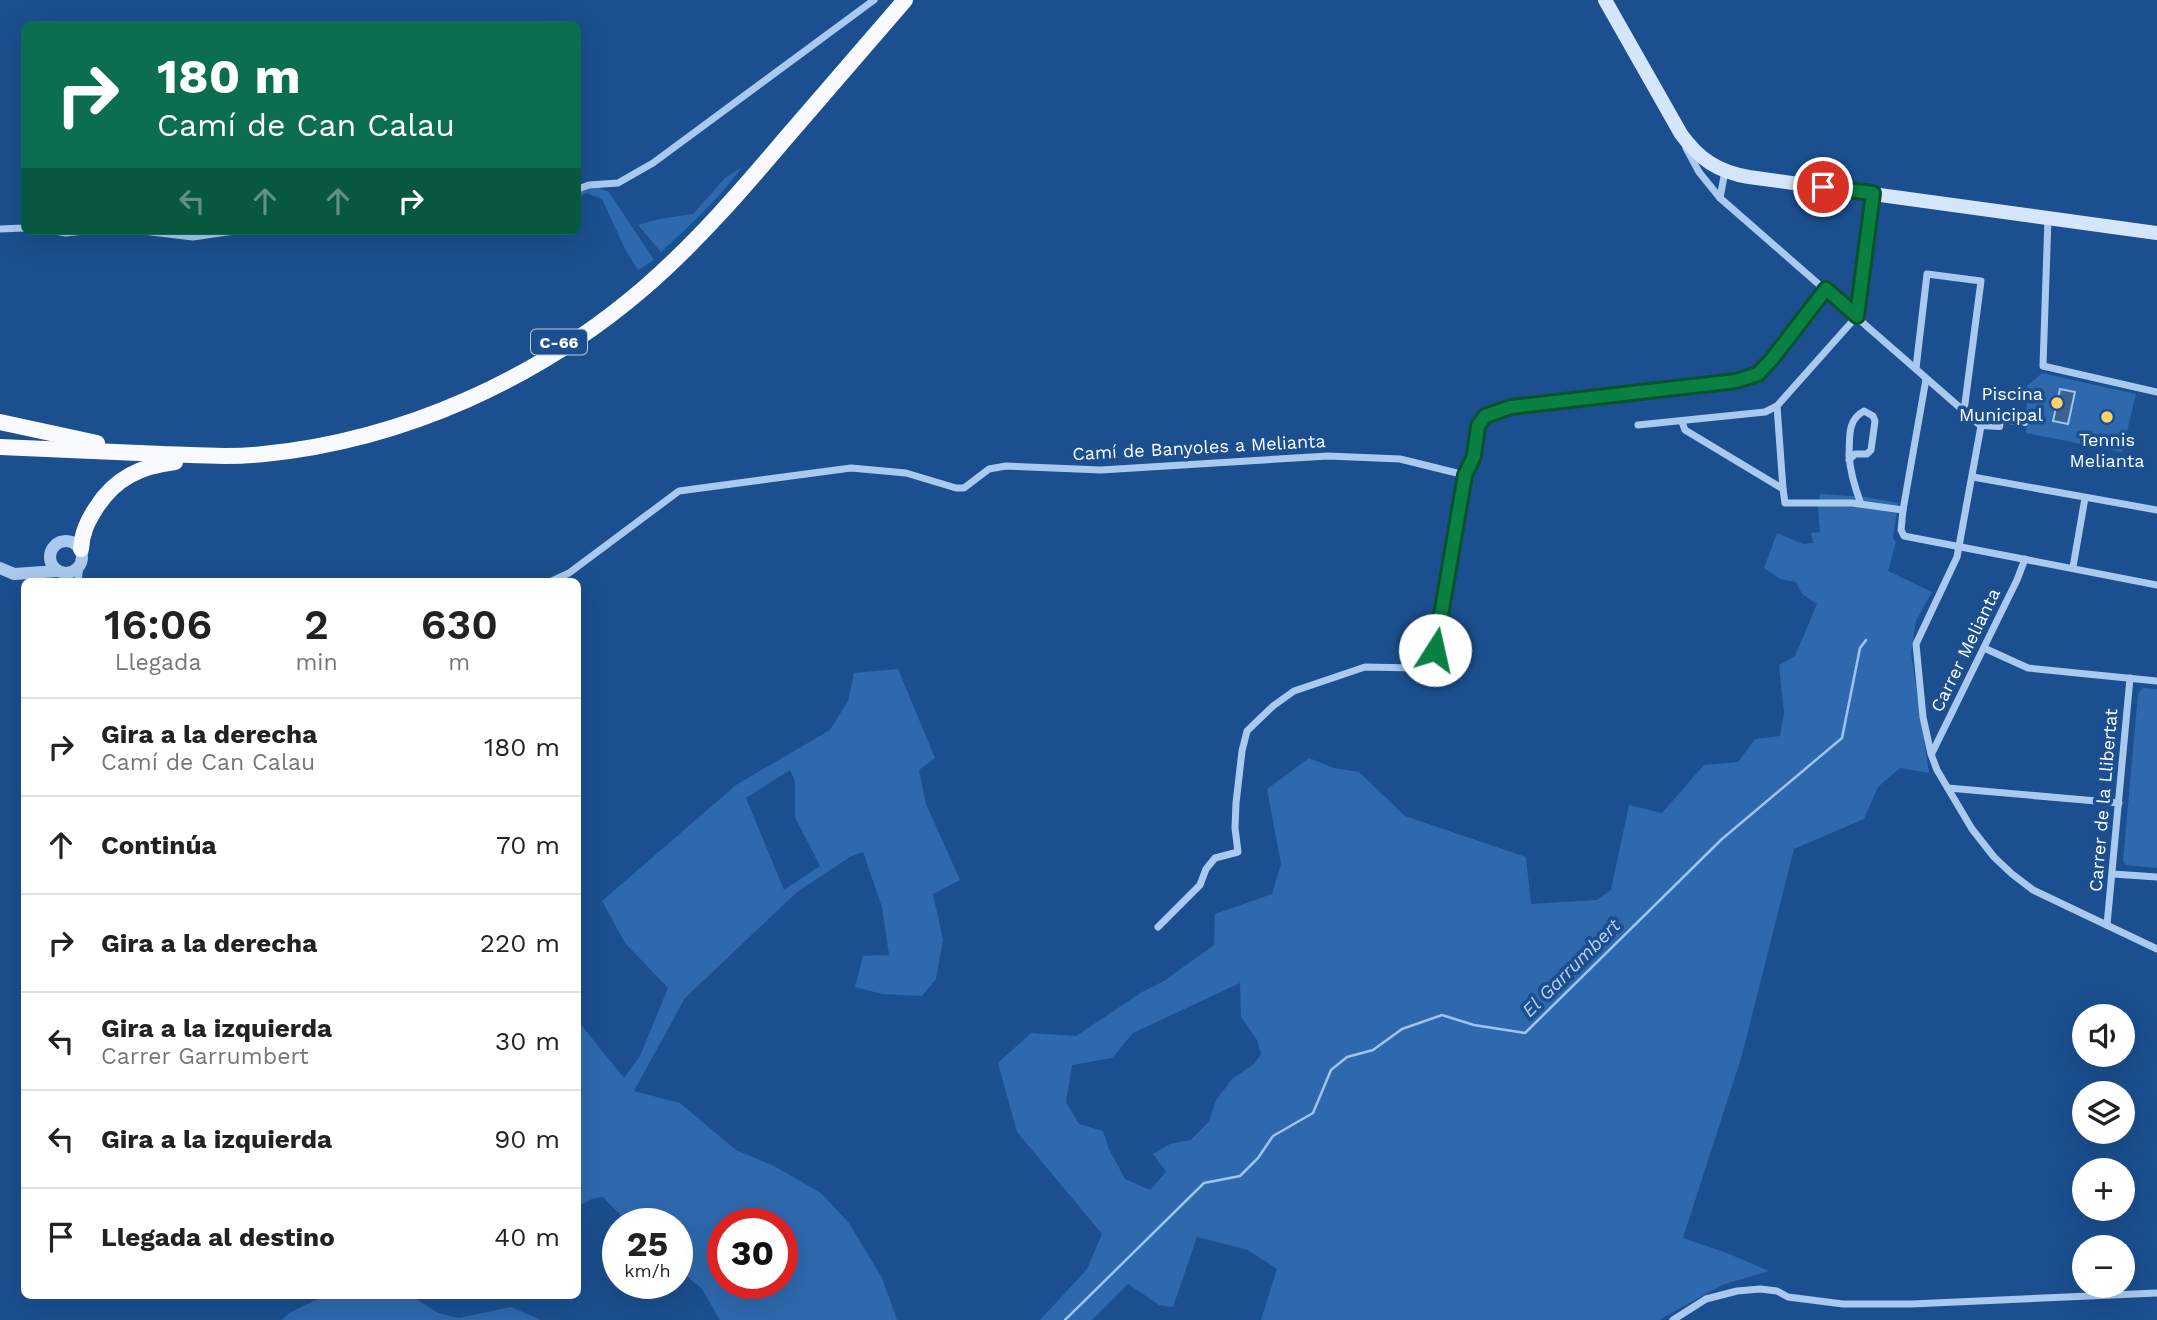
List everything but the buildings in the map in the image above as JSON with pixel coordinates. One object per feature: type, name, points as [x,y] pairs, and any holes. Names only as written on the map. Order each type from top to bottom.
[{"type":"highway","name":"C-66","points":[[0,439],[235,446],[284,442],[336,434],[381,423],[437,404],[489,382],[596,318],[685,240],[750,169],[895,0]]},
{"type":"highway","name":"C-66","points":[[0,447],[219,456],[262,455],[355,440],[413,421],[492,388],[576,341],[625,304],[691,245],[756,174],[905,0]]},
{"type":"highway","points":[[0,422],[97,443]]},
{"type":"highway","points":[[81,549],[85,527],[109,490],[122,479],[147,467],[219,456]]},
{"type":"main road","points":[[1605,0],[1681,134],[1713,171],[2157,233]]},
{"type":"street","points":[[581,189],[589,185],[618,183],[653,163],[874,0]]},
{"type":"street","points":[[1713,171],[1720,198]]},
{"type":"street","points":[[1713,171],[1720,198],[1981,426],[2000,427],[2001,420],[2025,423]]},
{"type":"street","points":[[1638,425],[1765,412],[1777,406],[1857,316],[1873,193]]},
{"type":"street","points":[[2048,218],[2043,366],[2157,392]]},
{"type":"street","points":[[0,229],[21,228]]},
{"type":"street","points":[[176,235],[207,235]]},
{"type":"street","points":[[1916,368],[1927,274],[1980,281],[1964,411]]},
{"type":"street","points":[[1158,927],[1200,885],[1206,869],[1215,858],[1238,852],[1236,803],[1247,731],[1273,706],[1294,691],[1365,667],[1415,668],[1430,662],[1435,650],[1465,475],[1474,456],[1478,426],[1485,416],[1511,407],[1736,381],[1758,374],[1826,289]]},
{"type":"street","points":[[1926,379],[1903,510],[1901,530],[1904,536],[2157,585]]},
{"type":"street","points":[[1777,406],[1785,503],[1829,502],[1903,510]]},
{"type":"street","points":[[1849,460],[1855,454],[1867,454],[1871,450],[1875,421],[1868,412],[1864,411],[1855,416],[1851,424],[1849,460],[1850,471],[1861,504]]},
{"type":"street","points":[[1682,422],[1685,430],[1783,489]]},
{"type":"street","points":[[1981,426],[1957,557],[1916,645],[1923,718],[1931,754],[1937,770],[1972,829],[2012,874],[2033,890],[2157,949]]},
{"type":"street","name":"Camí de Banyoles a Melianta","points":[[558,578],[569,573],[679,491],[851,468],[906,473],[956,488],[964,488],[989,469],[1006,466],[1101,470],[1328,456],[1400,459],[1465,475]]},
{"type":"street","points":[[1973,477],[2157,510]]},
{"type":"street","points":[[2073,567],[2085,498]]},
{"type":"street","points":[[0,568],[14,574],[35,571],[65,575],[80,566],[83,560],[81,549],[74,542],[63,541],[53,547],[50,555],[35,571]]},
{"type":"street","points":[[50,555],[52,564],[65,575]]},
{"type":"street","name":"Carrer Melianta","points":[[1931,754],[2025,559]]},
{"type":"street","points":[[78,578],[80,566]]},
{"type":"street","points":[[1984,648],[2028,667],[2157,681]]},
{"type":"street","name":"Carrer de la Llibertat","points":[[2107,925],[2130,678]]},
{"type":"street","points":[[1948,788],[2119,803]]},
{"type":"street","points":[[2113,874],[2157,877]]},
{"type":"street","points":[[1673,1320],[1706,1299],[1737,1291],[1760,1289],[1777,1291],[1788,1297],[1856,1304],[2157,1293]]},
{"type":"shaded area","points":[[742,167],[714,201],[661,252],[638,225],[693,214],[725,178]]},
{"type":"shaded area","points":[[595,186],[609,192],[654,260],[638,270],[626,251],[602,199],[586,193],[581,196],[581,191]]},
{"type":"shaded area","points":[[2042,373],[2136,394],[2122,452],[2026,433],[2027,386]]},
{"type":"shaded area","points":[[2060,389],[2075,392],[2068,424],[2053,421]]},
{"type":"shaded area","points":[[1820,494],[1866,497],[1898,503],[1893,538],[1896,542],[1888,571],[1932,592],[1916,621],[1911,653],[1929,773],[1900,768],[1878,787],[1864,819],[1794,849],[1742,1055],[1683,1238],[1769,1271],[1722,1285],[1659,1320],[1261,1320],[1277,1269],[1248,1250],[1197,1237],[1173,1307],[1159,1305],[1128,1284],[1092,1320],[1040,1320],[1087,1269],[1102,1234],[1017,1132],[998,1063],[1031,1033],[1076,1036],[1142,992],[1164,981],[1214,945],[1215,914],[1272,894],[1281,864],[1267,789],[1309,758],[1334,768],[1359,772],[1405,816],[1526,857],[1531,904],[1597,900],[1611,890],[1629,805],[1662,813],[1704,765],[1738,762],[1755,739],[1780,736],[1784,713],[1779,665],[1795,656],[1817,604],[1802,594],[1796,582],[1780,579],[1764,568],[1777,533],[1803,544],[1813,543],[1811,533],[1820,532]],"holes":[[[1240,983],[1241,1017],[1257,1040],[1261,1054],[1254,1064],[1232,1079],[1216,1100],[1209,1121],[1191,1140],[1170,1144],[1153,1154],[1166,1172],[1150,1190],[1125,1179],[1103,1131],[1079,1124],[1066,1102],[1072,1065],[1112,1058],[1133,1033]]]},
{"type":"shaded area","points":[[898,669],[935,758],[919,770],[926,804],[960,880],[933,894],[943,940],[936,979],[922,996],[882,994],[855,987],[863,956],[889,955],[882,907],[863,852],[850,857],[797,892],[685,998],[634,1091],[680,1103],[736,1150],[774,1166],[821,1193],[849,1223],[882,1278],[897,1320],[720,1320],[708,1299],[798,1299],[798,1208],[707,1208],[707,1298],[693,1281],[693,1208],[614,1208],[603,1197],[581,1204],[581,1025],[624,1078],[640,1056],[668,988],[625,943],[602,901],[736,785],[830,730],[848,701],[854,673]],"holes":[[[790,770],[795,782],[795,817],[820,866],[784,890],[746,798]]]},
{"type":"shaded area","points":[[2143,688],[2157,689],[2157,868],[2125,865],[2123,861],[2138,694]]},
{"type":"shaded area","points":[[318,1299],[416,1299],[438,1313],[459,1318],[511,1307],[541,1320],[282,1320],[289,1313]]},
{"type":"waterway","name":"El Garrumbert","points":[[1065,1320],[1204,1183],[1240,1176],[1258,1158],[1273,1136],[1313,1113],[1331,1070],[1347,1057],[1373,1050],[1402,1029],[1442,1015],[1474,1025],[1525,1033],[1722,839],[1842,738],[1860,648],[1866,640]]},
{"type":"place","name":"Piscina Municipal","points":[[2057,403]]},
{"type":"place","name":"Tennis Melianta","points":[[2107,417]]},
{"type":"route","points":[[1435,650],[1465,475],[1474,456],[1478,426],[1485,416],[1511,407],[1554,400],[1736,381],[1758,374],[1826,289],[1857,316],[1873,193],[1823,187]]}]
